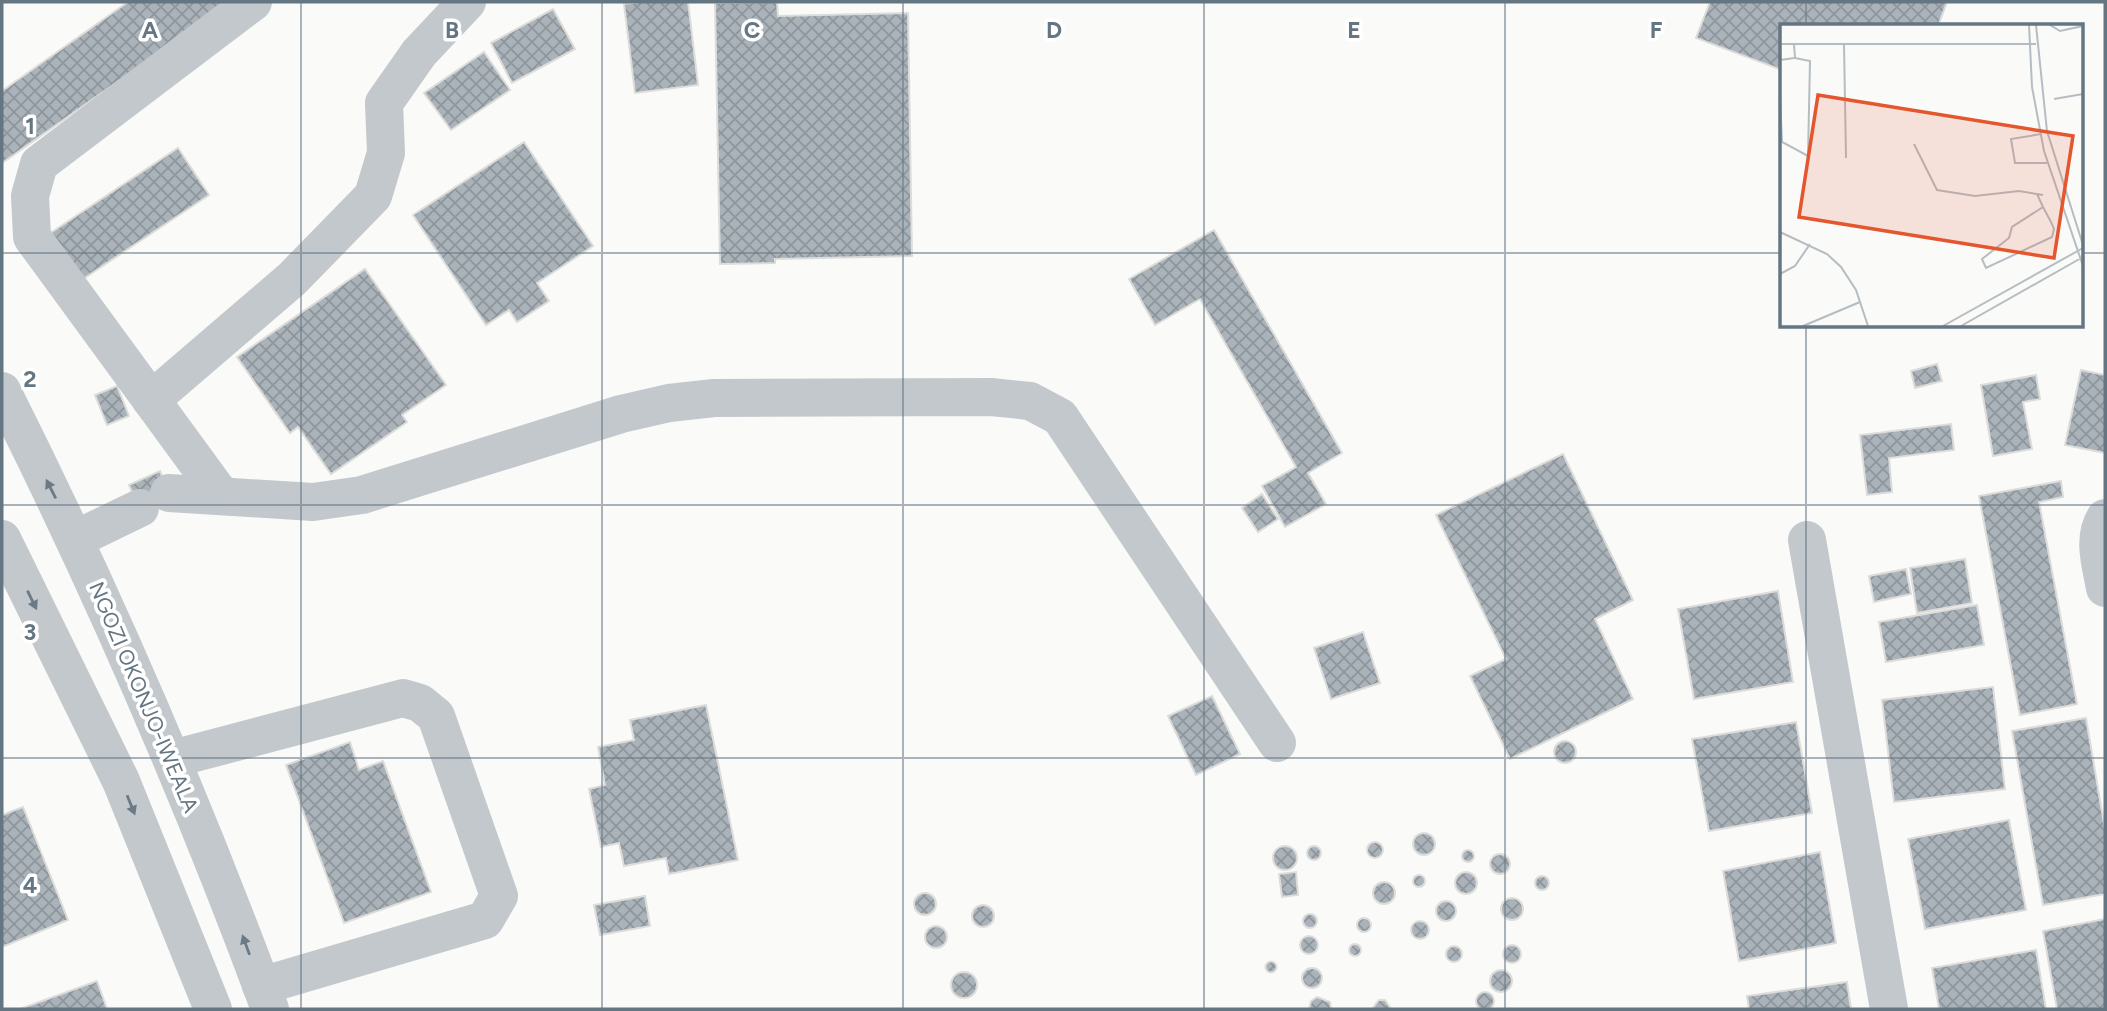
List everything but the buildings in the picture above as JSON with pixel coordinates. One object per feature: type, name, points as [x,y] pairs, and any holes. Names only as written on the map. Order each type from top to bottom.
[{"type":"street","points":[[220,494],[32,237],[30,196],[39,164],[253,2]]},
{"type":"street","points":[[151,400],[292,279],[373,196],[386,153],[384,103],[419,53],[467,2]]},
{"type":"street","name":"NGOZI OKONJO-IWEALA","points":[[2,391],[76,540],[172,759],[212,851],[266,997]]},
{"type":"street","points":[[76,540],[154,500],[220,494],[313,502],[362,495],[621,414],[669,403],[714,398],[991,397],[1030,401],[1060,417],[1277,743]]},
{"type":"street","points":[[2105,518],[2099,527],[2098,544],[2105,588]]},
{"type":"street","points":[[2,539],[121,781],[213,1009]]},
{"type":"street","points":[[1807,540],[1889,1009]]},
{"type":"street","points":[[172,759],[403,698],[420,703],[436,716],[499,896],[494,908],[485,920],[266,997]]}]
